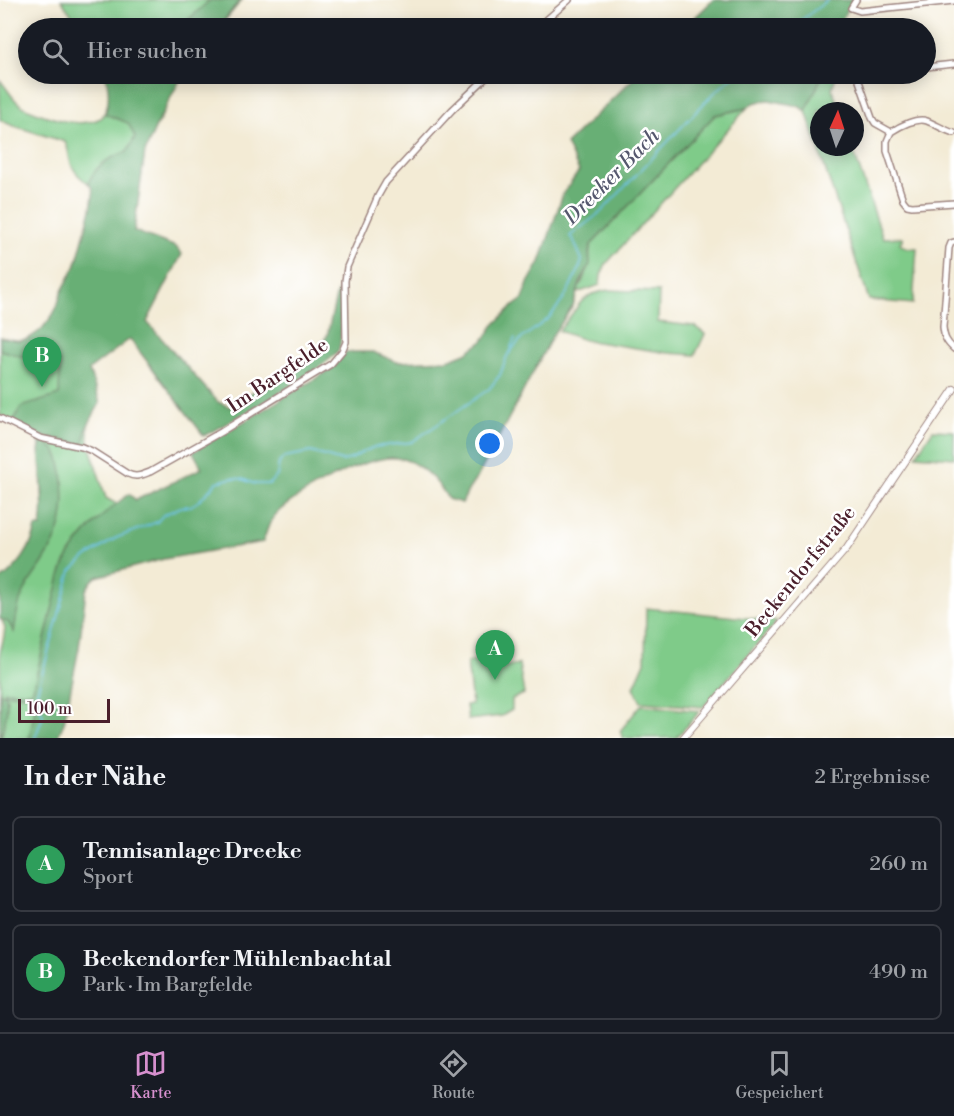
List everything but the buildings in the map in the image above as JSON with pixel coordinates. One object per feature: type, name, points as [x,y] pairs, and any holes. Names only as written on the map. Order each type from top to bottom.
[{"type":"street","points":[[548,18],[569,0]]},
{"type":"street","points":[[856,0],[851,8],[860,11],[954,1]]},
{"type":"street","points":[[936,66],[954,63]]},
{"type":"street","name":"Im Bargfelde","points":[[0,418],[40,438],[92,451],[128,474],[134,477],[141,476],[221,432],[331,364],[342,351],[345,342],[347,267],[378,196],[386,182],[452,110],[479,84]]},
{"type":"street","points":[[860,84],[874,123],[891,132]]},
{"type":"street","points":[[954,133],[924,120],[918,120],[891,132],[887,141],[887,151],[903,200],[907,205],[954,203]]},
{"type":"street","points":[[954,242],[949,248],[943,327],[945,340],[954,349]]},
{"type":"street","name":"Beckendorfstraße","points":[[683,738],[847,548],[954,389]]},
{"type":"green space","points":[[61,0],[242,0],[227,18],[74,18]]},
{"type":"green space","points":[[210,0],[240,0],[226,18],[190,18]]},
{"type":"green space","points":[[713,0],[853,0],[843,18],[694,18]]},
{"type":"green space","points":[[0,80],[15,100],[25,108],[78,123],[101,118],[109,102],[108,84],[177,84],[146,143],[87,360],[89,444],[106,498],[124,504],[86,575],[57,738],[0,738],[0,653],[5,627],[0,616],[42,524],[43,512],[39,431],[0,415],[0,338],[21,340],[33,338],[43,331],[52,319],[68,288],[74,270],[92,210],[94,192],[92,185],[74,170],[65,142],[0,120]]},
{"type":"green space","points":[[107,84],[178,84],[145,152],[134,231],[176,247],[182,254],[147,322],[218,402],[230,407],[318,348],[327,336],[337,292],[342,294],[340,343],[339,349],[332,357],[277,394],[204,436],[130,339],[89,370],[100,403],[86,429],[84,445],[40,435],[13,422],[21,407],[59,395],[60,362],[30,359],[0,350],[0,337],[19,341],[28,339],[41,330],[52,316],[76,265],[91,209],[93,195],[88,183],[95,171],[104,163],[127,152],[135,137],[128,123],[105,114]]},
{"type":"green space","points":[[628,84],[818,84],[806,111],[798,106],[769,100],[754,103],[747,108],[715,115],[591,245],[590,264],[580,283],[573,306],[554,333],[462,503],[448,499],[433,479],[412,462],[396,458],[384,459],[351,469],[300,496],[272,519],[263,542],[164,559],[96,577],[86,590],[79,648],[64,723],[57,738],[29,738],[35,709],[31,695],[6,694],[6,716],[0,738],[0,693],[5,694],[5,691],[30,692],[33,689],[60,576],[73,550],[95,523],[129,494],[136,500],[202,468],[193,452],[332,369],[346,352],[373,352],[397,362],[448,360],[466,353],[483,341],[493,326],[523,299],[528,283],[540,262],[563,194],[579,171],[566,144]]},
{"type":"green space","points":[[818,84],[833,84],[832,88],[837,102],[810,102]]},
{"type":"green space","points":[[810,102],[810,123],[806,111]]},
{"type":"green space","points":[[747,108],[606,264],[600,285],[577,293],[588,268],[591,245],[715,115]]},
{"type":"green space","points":[[821,156],[855,156],[883,238],[903,237],[901,245],[917,248],[913,304],[869,300]]},
{"type":"green space","points":[[608,290],[659,292],[658,322],[694,326],[705,334],[695,355],[584,340],[559,331],[581,302],[592,294]]},
{"type":"green space","points":[[933,430],[954,431],[954,458],[916,455]]},
{"type":"green space","points":[[41,444],[52,447],[60,463],[64,498],[62,520],[55,541],[20,600],[14,632],[8,622],[0,619],[0,580],[28,550],[36,527],[41,527],[43,498],[39,450]]},
{"type":"green space","points":[[646,608],[777,621],[703,707],[641,702],[634,687],[645,662]]},
{"type":"green space","points":[[490,659],[502,667],[519,664],[524,694],[512,699],[512,710],[502,716],[468,720],[466,705],[472,704],[467,662]]},
{"type":"green space","points":[[641,705],[700,711],[676,738],[623,738],[620,731]]},
{"type":"waterway","name":"Dreeker Bach","points":[[804,18],[828,0]]},
{"type":"waterway","name":"Dreeker Bach","points":[[35,738],[43,716],[36,696],[71,571],[85,558],[116,538],[157,522],[163,515],[181,507],[191,506],[217,482],[232,478],[255,484],[269,484],[277,476],[279,463],[284,457],[311,452],[342,461],[374,447],[412,442],[489,389],[500,375],[507,356],[513,348],[521,339],[548,319],[563,300],[579,270],[582,260],[570,236],[601,212],[725,84]]},
{"type":"waterway","name":"Dreeker Bach","points":[[513,348],[511,347],[515,338]]},
{"type":"place","name":"Beckendorfer Mühlenbachtal","points":[[42,387]]},
{"type":"place","name":"Tennisanlage Dreeke","points":[[495,680]]}]
